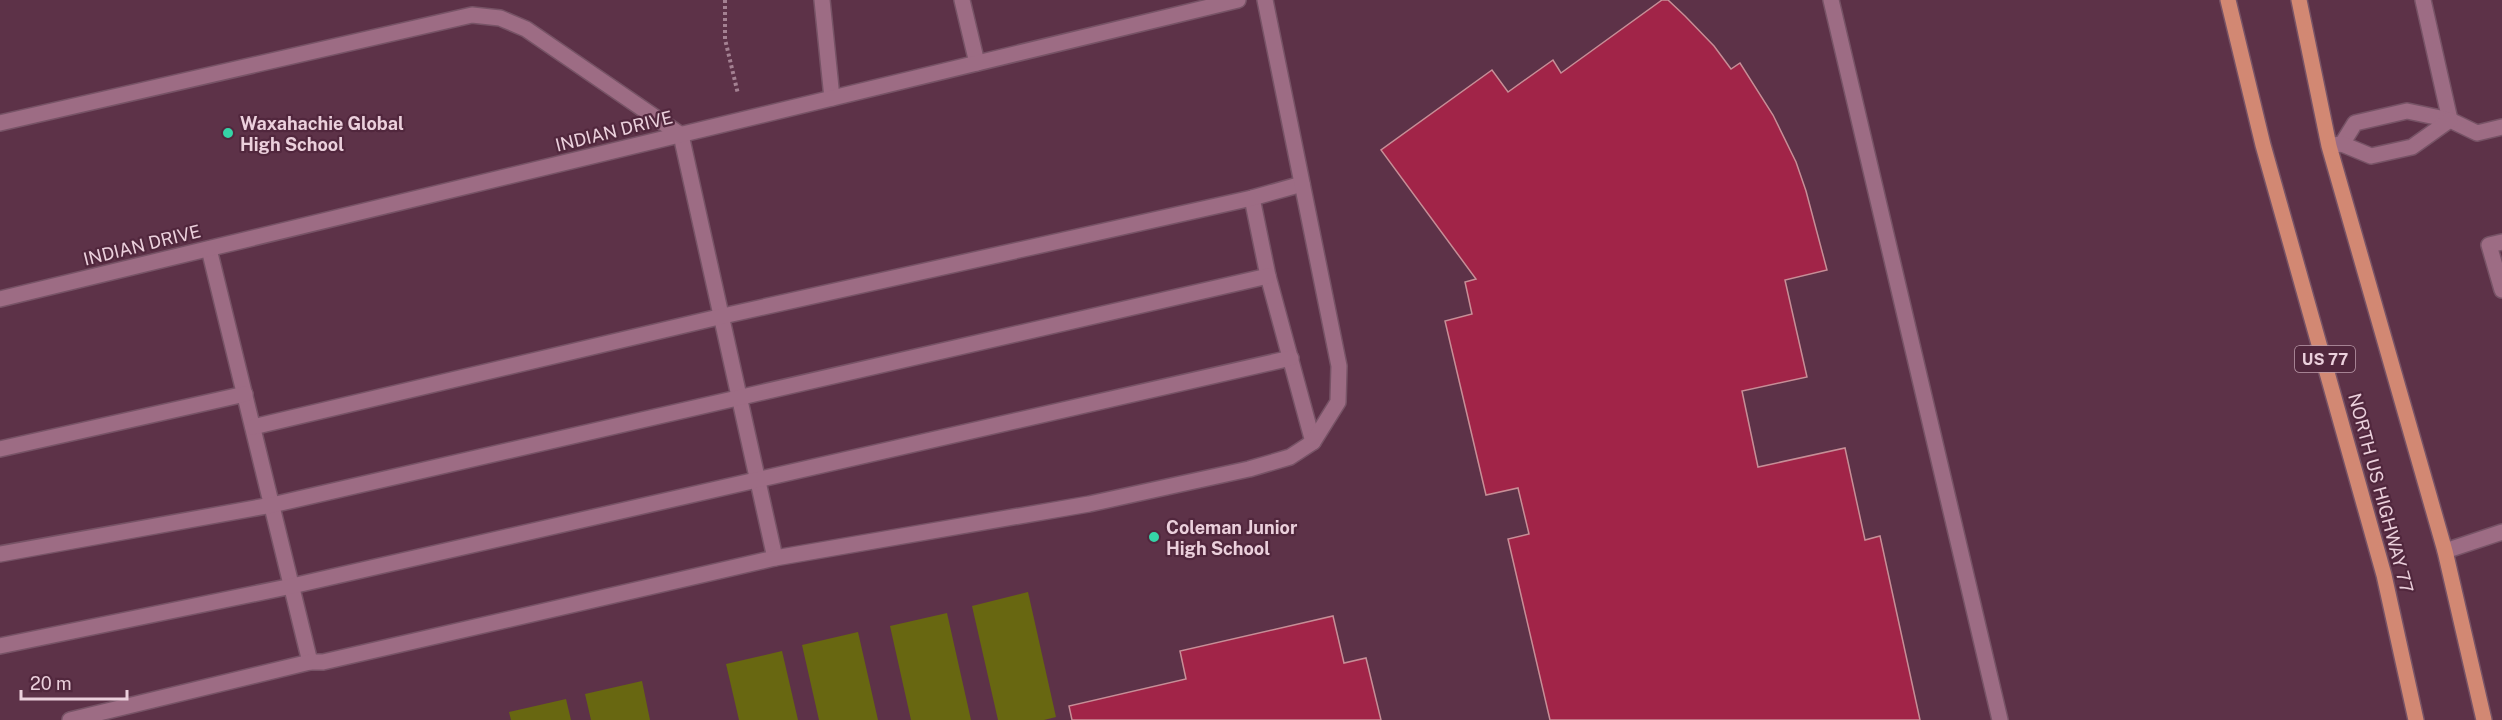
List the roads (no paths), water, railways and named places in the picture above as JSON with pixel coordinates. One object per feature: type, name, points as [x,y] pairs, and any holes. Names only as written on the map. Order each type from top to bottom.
[{"type":"main road","name":"NORTH US HIGHWAY 77","points":[[2228,0],[2264,145],[2384,575],[2416,720]]},
{"type":"main road","points":[[2299,0],[2445,551],[2484,720]]},
{"type":"street","points":[[822,0],[832,98]]},
{"type":"street","points":[[962,0],[977,63]]},
{"type":"street","name":"INDIAN DRIVE","points":[[0,299],[1238,0]]},
{"type":"street","points":[[70,720],[310,662],[323,662],[775,558],[1089,504],[1249,469],[1290,457],[1313,442],[1338,402],[1339,366],[1265,0]]},
{"type":"street","points":[[1831,0],[2000,720]]},
{"type":"street","points":[[2423,0],[2450,120]]},
{"type":"street","points":[[0,123],[472,15],[500,18],[526,29],[681,135],[775,558]]},
{"type":"street","points":[[2450,120],[2412,147],[2372,156],[2336,145],[2355,123],[2407,111],[2450,120],[2477,133],[2502,127]]},
{"type":"street","points":[[253,427],[723,316],[1252,198],[1302,184]]},
{"type":"street","points":[[1252,198],[1268,276],[1313,442]]},
{"type":"street","points":[[2502,242],[2489,245],[2502,290]]},
{"type":"street","points":[[209,249],[310,662]]},
{"type":"street","points":[[0,554],[272,505],[1268,276]]},
{"type":"street","points":[[0,646],[292,586],[1291,358]]},
{"type":"street","points":[[0,449],[245,394]]},
{"type":"street","points":[[2445,551],[2502,532]]},
{"type":"place","name":"Waxahachie Global High School","points":[[228,133]]},
{"type":"place","name":"Coleman Junior High School","points":[[1154,537]]}]
